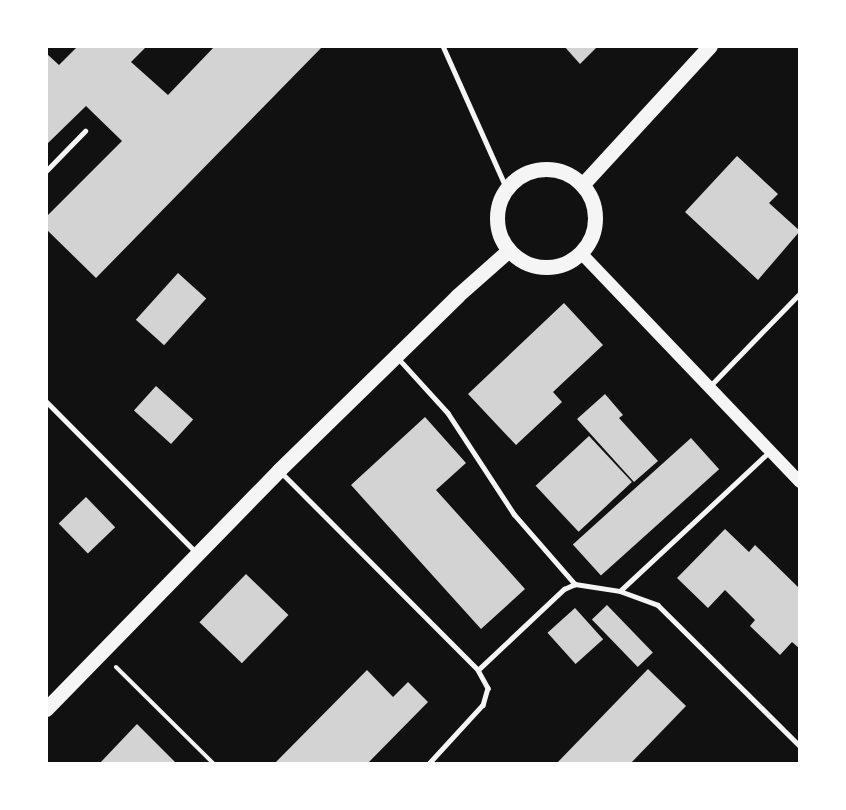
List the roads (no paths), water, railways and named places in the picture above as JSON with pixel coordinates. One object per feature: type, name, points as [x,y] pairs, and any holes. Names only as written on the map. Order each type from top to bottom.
[{"type":"main road","points":[[582,185],[710,46]]},
{"type":"main road","points":[[542,169],[558,170],[582,185],[592,201],[595,220],[593,233],[581,253],[554,267],[537,266],[509,250],[497,217],[507,189],[519,177],[542,169]]},
{"type":"main road","points":[[46,709],[279,470],[509,250]]},
{"type":"main road","points":[[581,253],[800,482]]},
{"type":"lane","points":[[443,46],[507,189]]},
{"type":"lane","points":[[46,171],[85,131]]},
{"type":"lane","points":[[709,387],[800,293]]},
{"type":"lane","points":[[396,356],[448,413],[514,514],[575,584],[620,591],[658,605],[800,746]]},
{"type":"lane","points":[[46,401],[198,554]]},
{"type":"lane","points":[[620,591],[770,451]]},
{"type":"lane","points":[[279,470],[478,670],[488,688],[483,705],[429,764]]},
{"type":"lane","points":[[478,670],[575,584]]}]
